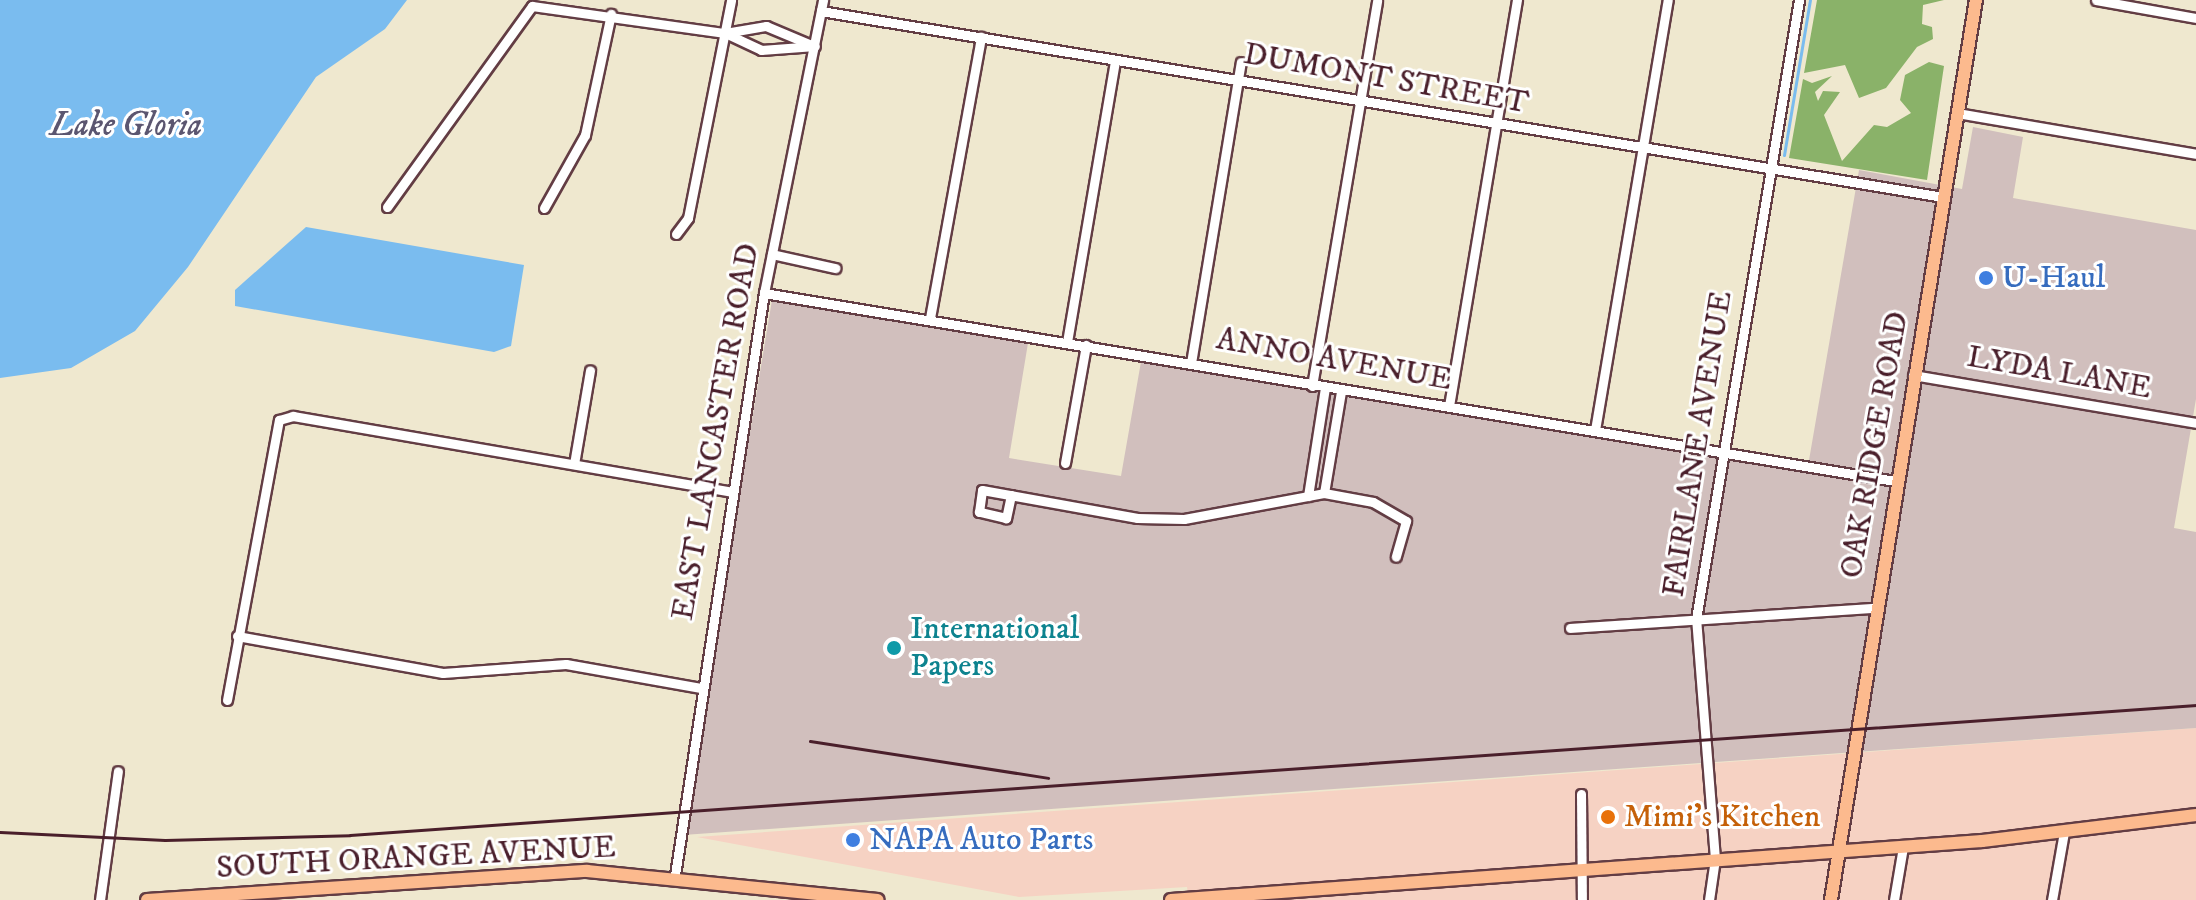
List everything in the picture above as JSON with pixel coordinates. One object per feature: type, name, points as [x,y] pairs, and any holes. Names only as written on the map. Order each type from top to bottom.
[{"type":"main road","name":"OAK RIDGE ROAD","points":[[1831,900],[1874,608],[1976,0]]},
{"type":"main road","points":[[1171,900],[1260,896],[1585,867],[1903,847],[2064,832],[2196,815]]},
{"type":"main road","name":"SOUTH ORANGE AVENUE","points":[[147,900],[284,895],[553,872],[675,875],[878,900]]},
{"type":"street","points":[[676,234],[688,218],[731,0]]},
{"type":"street","name":"EAST LANCASTER ROAD","points":[[675,875],[701,688],[764,293],[823,0]]},
{"type":"street","points":[[1312,386],[1377,0]]},
{"type":"street","points":[[1449,406],[1517,0]]},
{"type":"street","points":[[1595,430],[1668,0]]},
{"type":"street","name":"FAIRLANE AVENUE","points":[[1709,900],[1715,859],[1696,619],[1799,0]]},
{"type":"street","points":[[2096,0],[2196,18]]},
{"type":"street","points":[[387,207],[525,10],[546,3],[725,33],[751,46],[815,46]]},
{"type":"street","name":"DUMONT STREET","points":[[821,11],[1943,197]]},
{"type":"street","points":[[544,208],[585,135],[611,14]]},
{"type":"street","points":[[725,33],[754,27],[815,46]]},
{"type":"street","points":[[751,46],[754,27]]},
{"type":"street","points":[[930,318],[981,37]]},
{"type":"street","points":[[1067,342],[1115,60]]},
{"type":"street","points":[[1191,363],[1241,62]]},
{"type":"street","points":[[1957,113],[2196,154]]},
{"type":"street","points":[[772,254],[835,268]]},
{"type":"street","name":"ANNO AVENUE","points":[[764,293],[930,318],[1341,391],[1449,406],[1895,481]]},
{"type":"street","points":[[1065,463],[1086,345]]},
{"type":"street","points":[[574,464],[590,370]]},
{"type":"street","name":"LYDA LANE","points":[[1913,375],[2196,423]]},
{"type":"street","points":[[1308,496],[1325,388]]},
{"type":"street","points":[[1324,493],[1341,391]]},
{"type":"street","points":[[1322,409],[1339,409]]},
{"type":"street","points":[[227,700],[279,420],[293,416],[731,492]]},
{"type":"street","points":[[1011,495],[1184,519],[1324,493],[1373,502],[1406,521],[1396,557]]},
{"type":"street","points":[[1570,628],[1874,608]]},
{"type":"street","points":[[237,636],[443,673],[566,664],[701,688]]},
{"type":"street","points":[[100,900],[118,771]]},
{"type":"street","points":[[1581,794],[1585,867],[1582,900]]},
{"type":"street","points":[[2052,900],[2064,832]]},
{"type":"street","points":[[1894,900],[1903,847]]},
{"type":"street","points":[[759,900],[761,886]]},
{"type":"shaded area","points":[[1973,127],[2023,137],[2013,198],[2196,230],[2196,399],[2174,528],[2196,532],[2196,728],[683,835],[773,294],[1029,337],[1009,458],[1121,476],[1142,356],[1808,466],[1859,170],[1962,189]]},
{"type":"shaded area","points":[[2196,728],[2196,900],[1189,900],[1187,887],[1019,897],[697,837]]},
{"type":"green space","points":[[1817,0],[1944,0],[1923,5],[1922,24],[1932,27],[1933,39],[1917,47],[1886,88],[1859,98],[1845,65],[1804,73]]},
{"type":"green space","points":[[1929,62],[1944,66],[1927,180],[1789,158],[1803,79],[1812,83],[1832,76],[1815,92],[1818,101],[1823,91],[1840,92],[1824,115],[1842,161],[1874,125],[1887,127],[1911,113],[1900,100],[1905,75]]},
{"type":"water","name":"Lake Gloria","points":[[0,0],[407,0],[385,29],[316,77],[188,267],[135,331],[71,368],[0,378]]},
{"type":"water","points":[[306,227],[524,265],[511,346],[494,352],[235,306],[235,290]]},
{"type":"waterway","points":[[1784,155],[1810,0]]},
{"type":"railway","points":[[0,832],[165,840],[350,835],[2196,705]]},
{"type":"railway","points":[[810,741],[1048,778]]},
{"type":"place","name":"U-Haul","points":[[1986,278]]},
{"type":"place","name":"International Papers","points":[[894,648]]},
{"type":"place","name":"Mimi's Kitchen","points":[[1608,817]]},
{"type":"place","name":"NAPA Auto Parts","points":[[853,840]]}]
